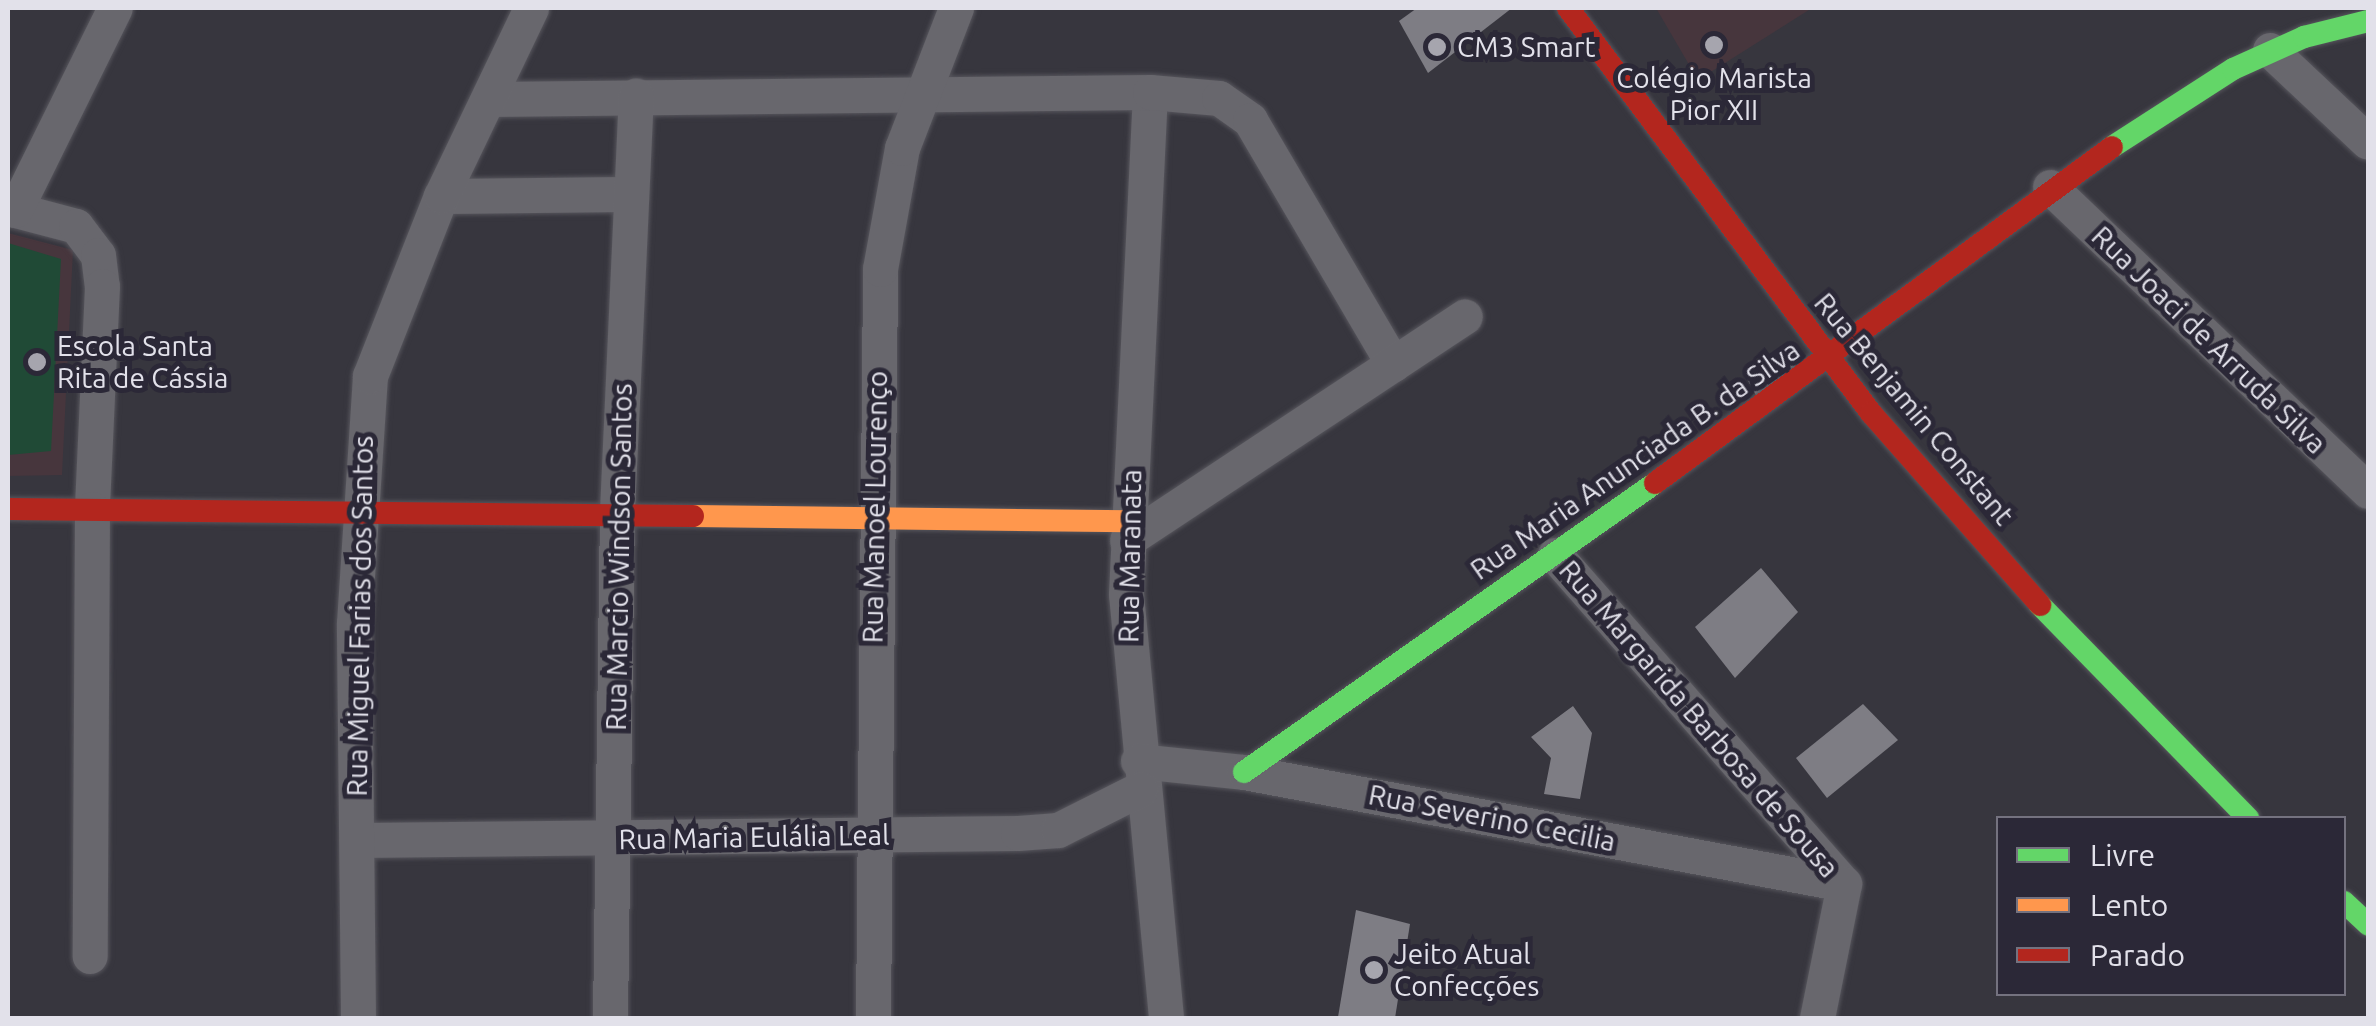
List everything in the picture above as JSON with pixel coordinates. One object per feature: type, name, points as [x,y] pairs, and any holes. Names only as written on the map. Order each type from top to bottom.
[{"type":"street","points":[[90,956],[92,510],[102,286],[98,255],[76,226],[11,209],[116,8]]},
{"type":"street","name":"Rua Miguel Farias dos Santos","points":[[358,1018],[360,516],[370,376],[440,196],[531,8]]},
{"type":"street","name":"Rua Manoel Lourenço","points":[[873,1018],[873,516],[880,269],[889,201],[921,93],[956,8]]},
{"type":"street","name":"Rua Benjamin Constant","points":[[1568,8],[1830,360],[2086,657],[2246,816]]},
{"type":"street","name":"Rua Maria Anunciada B. da Silva","points":[[1244,772],[1830,360],[2050,187],[2270,50],[2368,21]]},
{"type":"street","points":[[2270,50],[2368,142]]},
{"type":"street","points":[[490,98],[1150,92],[1219,98],[1250,120],[1393,364]]},
{"type":"street","name":"Rua Maranata","points":[[1150,92],[1127,530],[1139,775],[1169,1018]]},
{"type":"street","name":"Rua Marcio Windson Santos","points":[[610,1018],[617,511],[636,95]]},
{"type":"street","name":"Rua Joaci de Arruda Silva","points":[[2050,187],[2368,491]]},
{"type":"street","points":[[440,196],[631,194]]},
{"type":"street","points":[[8,509],[360,516],[617,511],[873,516],[1127,530],[1465,316]]},
{"type":"street","name":"Rua Margarida Barbosa de Sousa","points":[[1555,555],[1844,884]]},
{"type":"street","name":"Rua Severino Cecilia","points":[[1139,775],[1244,772],[1844,884]]},
{"type":"street","name":"Rua Maria Eulália Leal","points":[[358,840],[614,840],[1058,830],[1139,775]]},
{"type":"street","points":[[1818,1018],[1844,884]]},
{"type":"street","points":[[2346,904],[2368,924]]},
{"type":"shaded area","name":"Colégio Marista Pior XII","points":[[1656,8],[1812,8],[1698,80]]},
{"type":"shaded area","name":"Escola Santa Rita de Cássia","points":[[8,233],[73,250],[62,475],[8,476]]},
{"type":"green space","name":"Escola Santa Rita de Cássia","points":[[8,243],[61,259],[51,451],[8,455]]},
{"type":"building","name":"CM3 Smart","points":[[1417,8],[1512,8],[1428,73],[1399,21]]},
{"type":"building","points":[[1787,344],[1805,366],[1758,399],[1746,377]]},
{"type":"building","points":[[1761,568],[1798,612],[1735,678],[1695,627]]},
{"type":"building","points":[[1863,704],[1898,740],[1827,798],[1796,758]]},
{"type":"building","points":[[1573,706],[1592,733],[1580,799],[1544,794],[1551,758],[1531,737]]},
{"type":"building","name":"Jeito Atual Confecções","points":[[1356,910],[1410,924],[1395,1018],[1338,1017]]},
{"type":"traffic: fast","points":[[2112,147],[2233,69],[2304,37],[2368,21]]},
{"type":"traffic: fast","points":[[1244,772],[1655,483]]},
{"type":"traffic: fast","points":[[2040,605],[2246,816]]},
{"type":"traffic: fast","points":[[2346,904],[2368,924]]},
{"type":"traffic: slow","points":[[693,516],[1128,521]]},
{"type":"traffic: jam","points":[[1568,8],[1871,413],[2040,605]]},
{"type":"traffic: jam","points":[[1655,483],[2112,147]]},
{"type":"traffic: jam","points":[[8,509],[693,516]]},
{"type":"place","name":"Colégio Marista Pior XII","points":[[1714,45]]},
{"type":"place","name":"CM3 Smart","points":[[1437,47]]},
{"type":"place","name":"Escola Santa Rita de Cássia","points":[[37,362]]},
{"type":"place","name":"Jeito Atual Confecções","points":[[1374,970]]}]
